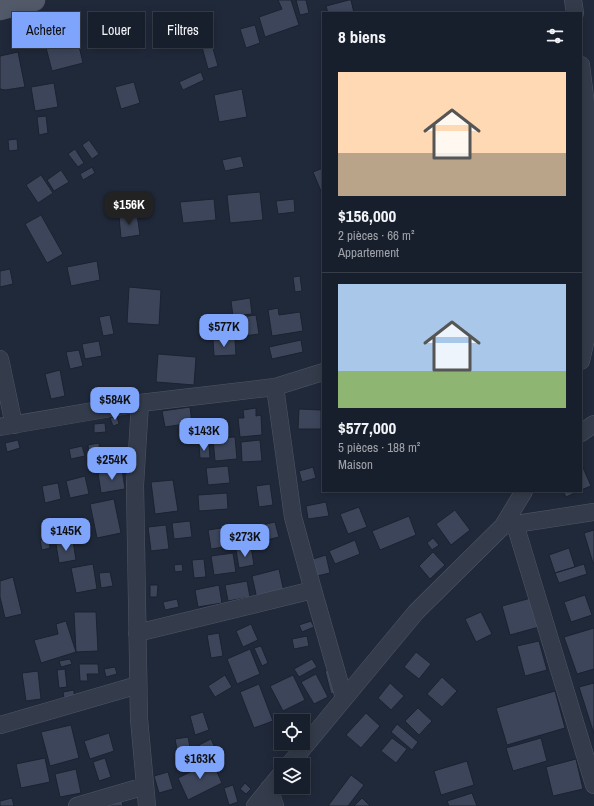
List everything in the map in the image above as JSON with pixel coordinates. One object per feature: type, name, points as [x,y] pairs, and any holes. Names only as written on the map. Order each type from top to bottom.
[{"type":"main road","points":[[0,9],[34,0]]},
{"type":"street","points":[[573,0],[575,12]]},
{"type":"street","points":[[582,73],[591,146],[588,321],[582,355]]},
{"type":"street","points":[[0,359],[7,426],[140,403],[275,387],[322,372]]},
{"type":"street","points":[[275,387],[293,517],[344,698]]},
{"type":"street","points":[[140,403],[135,485],[137,633],[139,719],[147,806]]},
{"type":"street","points":[[582,432],[594,424]]},
{"type":"street","points":[[295,758],[416,612],[509,525],[524,492]]},
{"type":"street","points":[[509,525],[594,512]]},
{"type":"street","points":[[509,525],[594,785]]},
{"type":"street","points":[[137,633],[313,590]]},
{"type":"street","points":[[0,725],[138,685]]},
{"type":"street","points":[[255,806],[274,782]]},
{"type":"street","points":[[77,806],[145,786]]},
{"type":"street","points":[[269,788],[275,806]]},
{"type":"building","points":[[278,0],[291,0],[299,25],[265,37],[259,17],[282,9]]},
{"type":"building","points":[[296,0],[306,0],[309,13],[300,15]]},
{"type":"building","points":[[351,0],[354,12],[328,12],[326,6]]},
{"type":"building","points":[[255,25],[260,43],[246,48],[240,29]]},
{"type":"building","points":[[46,48],[79,48],[83,63],[52,71]]},
{"type":"building","points":[[202,48],[213,48],[218,66],[208,69]]},
{"type":"building","points":[[18,52],[25,87],[5,90],[0,89],[0,56]]},
{"type":"building","points":[[201,72],[204,80],[183,90],[179,82]]},
{"type":"building","points":[[134,82],[140,103],[121,109],[115,87]]},
{"type":"building","points":[[54,83],[58,107],[35,111],[31,87]]},
{"type":"building","points":[[242,89],[247,117],[219,122],[214,95]]},
{"type":"building","points":[[46,116],[48,133],[39,135],[37,117]]},
{"type":"building","points":[[17,139],[18,150],[9,151],[8,140]]},
{"type":"building","points":[[89,140],[99,154],[92,159],[82,145]]},
{"type":"building","points":[[75,149],[84,163],[78,167],[68,154]]},
{"type":"building","points":[[241,156],[244,167],[225,171],[222,160]]},
{"type":"building","points":[[92,167],[95,173],[83,180],[80,174]]},
{"type":"building","points":[[322,168],[322,194],[313,172]]},
{"type":"building","points":[[61,170],[69,182],[54,191],[47,180]]},
{"type":"building","points":[[41,175],[53,193],[38,203],[26,185]]},
{"type":"building","points":[[260,192],[263,220],[230,223],[227,195]]},
{"type":"building","points":[[214,199],[216,220],[183,223],[180,202]]},
{"type":"building","points":[[294,199],[295,212],[278,214],[276,201]]},
{"type":"building","points":[[137,214],[140,235],[121,238],[119,216]]},
{"type":"building","points":[[41,215],[63,254],[47,263],[25,224]]},
{"type":"building","points":[[97,261],[100,280],[71,286],[67,267]]},
{"type":"building","points":[[10,269],[13,284],[0,287],[0,271]]},
{"type":"building","points":[[300,276],[302,291],[295,292],[293,277]]},
{"type":"building","points":[[129,287],[161,290],[159,325],[127,323]]},
{"type":"building","points":[[250,298],[252,314],[233,316],[231,301]]},
{"type":"building","points":[[278,308],[279,315],[300,312],[303,331],[272,336],[268,310]]},
{"type":"building","points":[[110,315],[114,334],[103,336],[99,317]]},
{"type":"building","points":[[256,315],[259,334],[244,336],[241,317]]},
{"type":"building","points":[[235,339],[236,355],[214,356],[213,340]]},
{"type":"building","points":[[301,340],[303,352],[272,359],[269,347]]},
{"type":"building","points":[[99,341],[102,356],[85,359],[82,344]]},
{"type":"building","points":[[79,350],[83,366],[70,369],[66,352]]},
{"type":"building","points":[[158,354],[196,357],[194,385],[156,382]]},
{"type":"building","points":[[60,370],[65,396],[51,399],[45,374]]},
{"type":"building","points":[[190,407],[192,423],[165,427],[162,411]]},
{"type":"building","points":[[256,408],[256,416],[261,415],[262,435],[240,437],[238,418],[244,418],[243,410]]},
{"type":"building","points":[[299,409],[321,410],[321,429],[298,429]]},
{"type":"building","points":[[117,416],[119,424],[113,426],[110,418]]},
{"type":"building","points":[[105,423],[106,432],[94,433],[94,424]]},
{"type":"building","points":[[235,437],[237,459],[215,461],[213,438]]},
{"type":"building","points":[[18,440],[20,448],[7,452],[5,443]]},
{"type":"building","points":[[260,440],[262,461],[242,462],[241,442]]},
{"type":"building","points":[[99,443],[100,453],[89,454],[88,445]]},
{"type":"building","points":[[199,445],[209,445],[210,458],[200,458]]},
{"type":"building","points":[[82,446],[85,456],[71,459],[69,449]]},
{"type":"building","points":[[582,465],[591,486],[582,490]]},
{"type":"building","points":[[228,466],[230,483],[208,485],[206,468]]},
{"type":"building","points":[[313,467],[316,478],[302,482],[299,471]]},
{"type":"building","points":[[122,469],[125,489],[101,493],[98,473]]},
{"type":"building","points":[[85,476],[89,494],[70,498],[66,481]]},
{"type":"building","points":[[173,480],[178,511],[155,514],[151,482]]},
{"type":"building","points":[[58,483],[61,499],[45,503],[42,486]]},
{"type":"building","points":[[270,484],[273,505],[259,507],[256,486]]},
{"type":"building","points":[[564,492],[577,492],[566,497]]},
{"type":"building","points":[[227,493],[228,509],[199,511],[198,495]]},
{"type":"building","points":[[114,499],[121,533],[97,538],[90,504]]},
{"type":"building","points":[[326,502],[329,516],[308,519],[306,506]]},
{"type":"building","points":[[359,507],[367,527],[348,534],[340,514]]},
{"type":"building","points":[[455,510],[470,530],[451,545],[436,524]]},
{"type":"building","points":[[409,516],[416,535],[380,550],[372,531]]},
{"type":"building","points":[[190,521],[192,537],[174,539],[172,523]]},
{"type":"building","points":[[275,522],[279,537],[242,546],[239,530]]},
{"type":"building","points":[[166,525],[169,549],[151,551],[148,527]]},
{"type":"building","points":[[234,526],[236,545],[211,549],[208,530]]},
{"type":"building","points":[[594,530],[594,563],[593,563],[584,533]]},
{"type":"building","points":[[49,538],[50,548],[42,550],[40,540]]},
{"type":"building","points":[[433,538],[439,545],[432,550],[427,543]]},
{"type":"building","points":[[355,540],[360,554],[335,564],[329,551]]},
{"type":"building","points":[[73,541],[76,560],[59,563],[56,544]]},
{"type":"building","points":[[251,547],[254,565],[239,568],[236,550]]},
{"type":"building","points":[[569,548],[575,567],[555,573],[549,555]]},
{"type":"building","points":[[433,552],[445,565],[430,579],[419,566]]},
{"type":"building","points":[[233,553],[236,572],[214,575],[211,556]]},
{"type":"building","points":[[326,555],[330,573],[317,576],[313,559]]},
{"type":"building","points":[[204,559],[206,577],[194,578],[192,560]]},
{"type":"building","points":[[93,564],[97,589],[76,593],[71,568]]},
{"type":"building","points":[[182,564],[183,571],[175,572],[174,565]]},
{"type":"building","points":[[584,564],[587,574],[559,583],[555,573]]},
{"type":"building","points":[[279,569],[284,592],[257,599],[252,576]]},
{"type":"building","points":[[110,572],[113,586],[101,588],[99,573]]},
{"type":"building","points":[[13,577],[22,614],[5,618],[0,597],[0,581]]},
{"type":"building","points":[[247,581],[250,597],[228,601],[225,585]]},
{"type":"building","points":[[150,585],[158,585],[157,597],[150,597]]},
{"type":"building","points":[[219,585],[222,603],[198,607],[195,590]]},
{"type":"building","points":[[585,595],[592,615],[571,622],[564,602]]},
{"type":"building","points":[[531,598],[539,627],[510,635],[502,606]]},
{"type":"building","points":[[177,599],[179,607],[165,610],[163,602]]},
{"type":"building","points":[[74,612],[96,612],[98,651],[76,652]]},
{"type":"building","points":[[481,612],[492,634],[476,642],[465,619]]},
{"type":"building","points":[[66,621],[76,652],[41,663],[34,640],[58,634],[56,624]]},
{"type":"building","points":[[311,621],[314,627],[302,632],[299,625]]},
{"type":"building","points":[[251,624],[258,640],[243,647],[236,631]]},
{"type":"building","points":[[594,628],[594,669],[577,674],[564,637]]},
{"type":"building","points":[[219,633],[223,656],[211,658],[207,635]]},
{"type":"building","points":[[307,636],[309,646],[294,649],[292,639]]},
{"type":"building","points":[[539,641],[547,670],[525,676],[517,646]]},
{"type":"building","points":[[261,646],[268,663],[262,666],[254,648]]},
{"type":"building","points":[[250,649],[260,674],[237,684],[227,659]]},
{"type":"building","points":[[416,652],[431,664],[419,679],[404,667]]},
{"type":"building","points":[[70,659],[72,664],[61,667],[59,661]]},
{"type":"building","points":[[312,659],[317,667],[299,677],[294,669]]},
{"type":"building","points":[[79,664],[98,664],[99,674],[87,674],[88,681],[80,681]]},
{"type":"building","points":[[115,667],[117,674],[106,677],[104,669]]},
{"type":"building","points":[[65,669],[67,687],[59,688],[57,670]]},
{"type":"building","points":[[331,669],[338,692],[331,694],[325,671]]},
{"type":"building","points":[[38,671],[41,699],[26,701],[22,673]]},
{"type":"building","points":[[316,674],[328,697],[314,704],[301,682]]},
{"type":"building","points":[[225,675],[232,687],[215,697],[208,686]]},
{"type":"building","points":[[293,675],[305,700],[283,711],[270,686]]},
{"type":"building","points":[[442,677],[457,691],[442,707],[427,694]]},
{"type":"building","points":[[390,683],[404,696],[391,710],[378,698]]},
{"type":"building","points":[[594,683],[594,734],[579,687]]},
{"type":"building","points":[[259,684],[273,721],[254,728],[240,692]]},
{"type":"building","points":[[74,690],[74,696],[64,698],[63,692]]},
{"type":"building","points":[[555,691],[565,728],[507,745],[496,708]]},
{"type":"building","points":[[418,708],[432,721],[419,735],[405,721]]},
{"type":"building","points":[[203,712],[209,730],[195,735],[190,716]]},
{"type":"building","points":[[366,713],[380,726],[361,748],[346,735]]},
{"type":"building","points":[[397,724],[418,742],[412,750],[391,732]]},
{"type":"building","points":[[71,725],[79,758],[50,766],[41,732]]},
{"type":"building","points":[[109,733],[114,751],[90,759],[84,741]]},
{"type":"building","points":[[188,737],[190,747],[177,749],[175,739]]},
{"type":"building","points":[[392,738],[407,749],[396,763],[381,751]]},
{"type":"building","points":[[541,738],[547,761],[513,771],[506,748]]},
{"type":"building","points":[[211,739],[216,750],[205,756],[199,745]]},
{"type":"building","points":[[45,758],[50,782],[21,788],[16,764]]},
{"type":"building","points":[[105,758],[111,777],[99,781],[93,762]]},
{"type":"building","points":[[185,759],[187,766],[177,768],[175,761]]},
{"type":"building","points":[[576,759],[583,789],[553,796],[546,767]]},
{"type":"building","points":[[212,761],[222,783],[188,800],[178,778]]},
{"type":"building","points":[[467,761],[474,785],[441,795],[434,771]]},
{"type":"building","points":[[76,769],[81,793],[60,797],[55,774]]},
{"type":"building","points":[[168,772],[173,789],[159,793],[154,776]]},
{"type":"building","points":[[351,775],[364,785],[348,806],[328,806]]},
{"type":"building","points":[[245,783],[251,789],[246,794],[240,789]]},
{"type":"building","points":[[233,785],[238,802],[229,805],[224,788]]},
{"type":"building","points":[[472,793],[477,806],[449,806],[447,801]]},
{"type":"building","points":[[12,798],[14,806],[0,806],[0,801]]},
{"type":"building","points":[[362,798],[370,806],[354,806]]},
{"type":"building","points":[[122,801],[123,806],[110,806],[109,804]]}]
